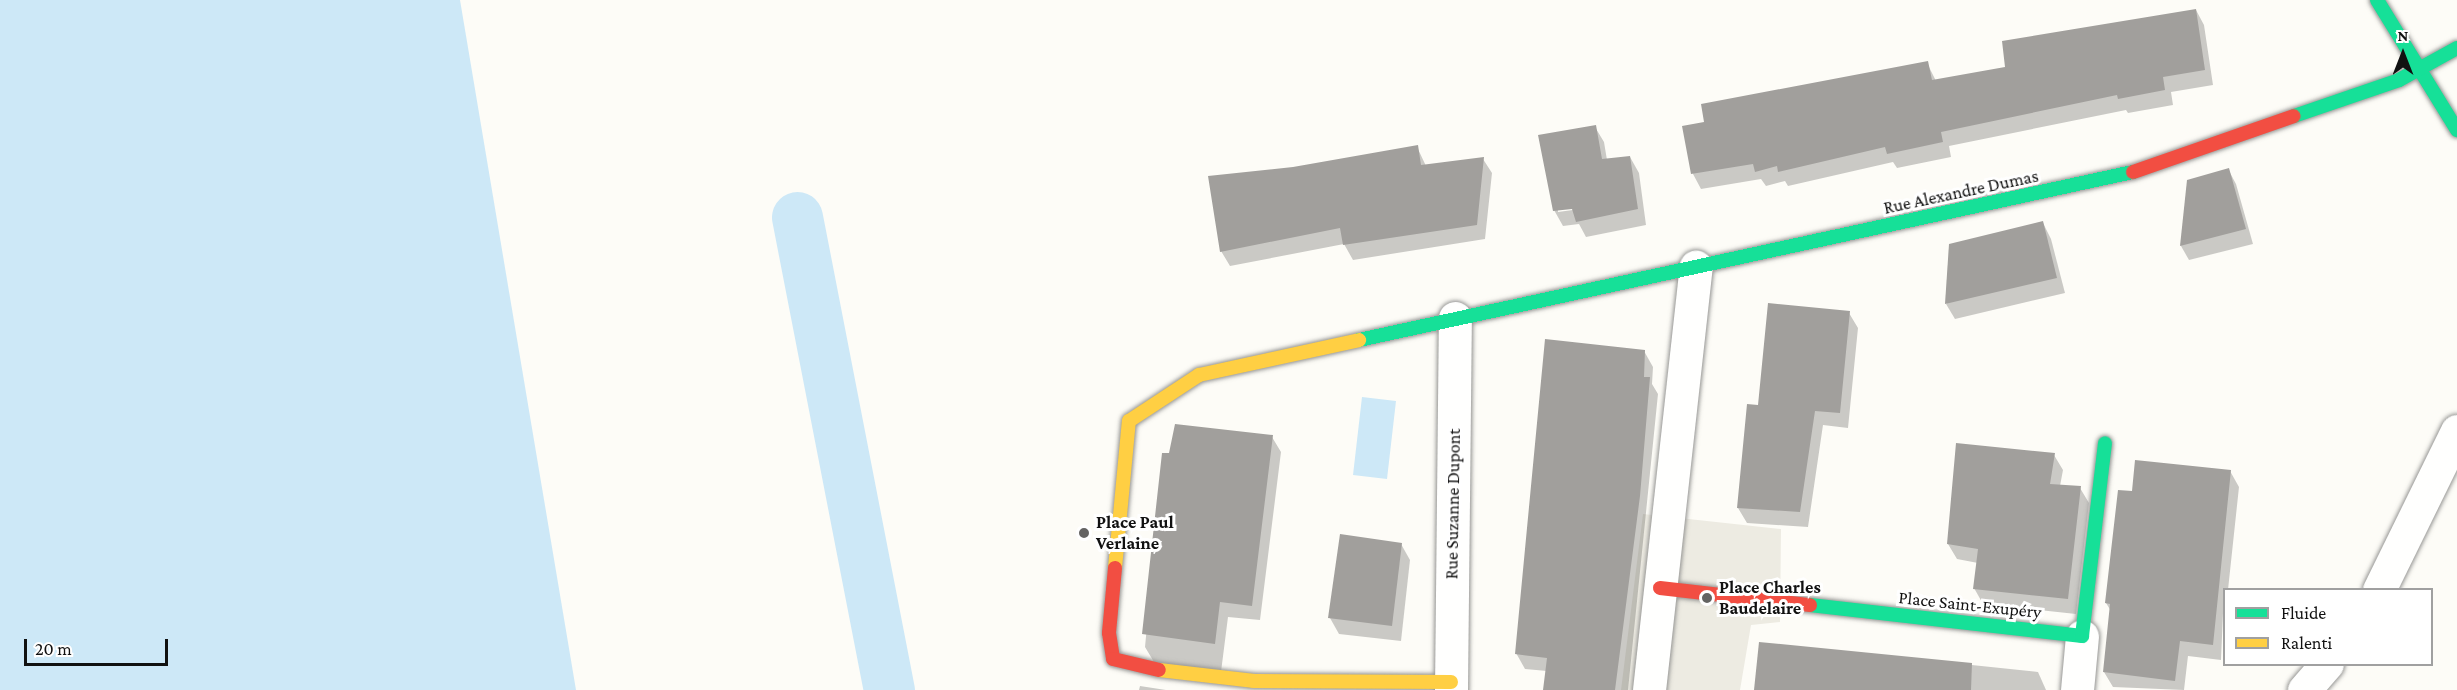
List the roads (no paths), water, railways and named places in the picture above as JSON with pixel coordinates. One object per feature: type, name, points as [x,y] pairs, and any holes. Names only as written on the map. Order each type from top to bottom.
[{"type":"street","points":[[2377,0],[2422,69],[2457,130]]},
{"type":"street","name":"Rue Alexandre Dumas","points":[[1455,318],[2124,175],[2388,84],[2422,69],[2457,48]]},
{"type":"street","points":[[1649,690],[1696,267]]},
{"type":"street","points":[[1451,686],[1254,681],[1158,670],[1113,659],[1109,633],[1129,421],[1199,375],[1455,318]]},
{"type":"street","name":"Rue Suzanne Dupont","points":[[1451,686],[1455,318]]},
{"type":"street","points":[[2380,588],[2457,431]]},
{"type":"street","points":[[2078,690],[2082,636],[2105,443]]},
{"type":"street","name":"Place Saint-Exupéry","points":[[1660,588],[2082,636]]},
{"type":"street","points":[[2304,690],[2324,666]]},
{"type":"water","points":[[0,0],[460,0],[576,690],[0,690]]},
{"type":"water","points":[[1362,397],[1396,401],[1387,479],[1353,475]]},
{"type":"waterway","points":[[797,217],[889,690]]},
{"type":"place","name":"Place Paul Verlaine","points":[[1084,533]]},
{"type":"place","name":"Place Charles Baudelaire","points":[[1707,598]]}]
